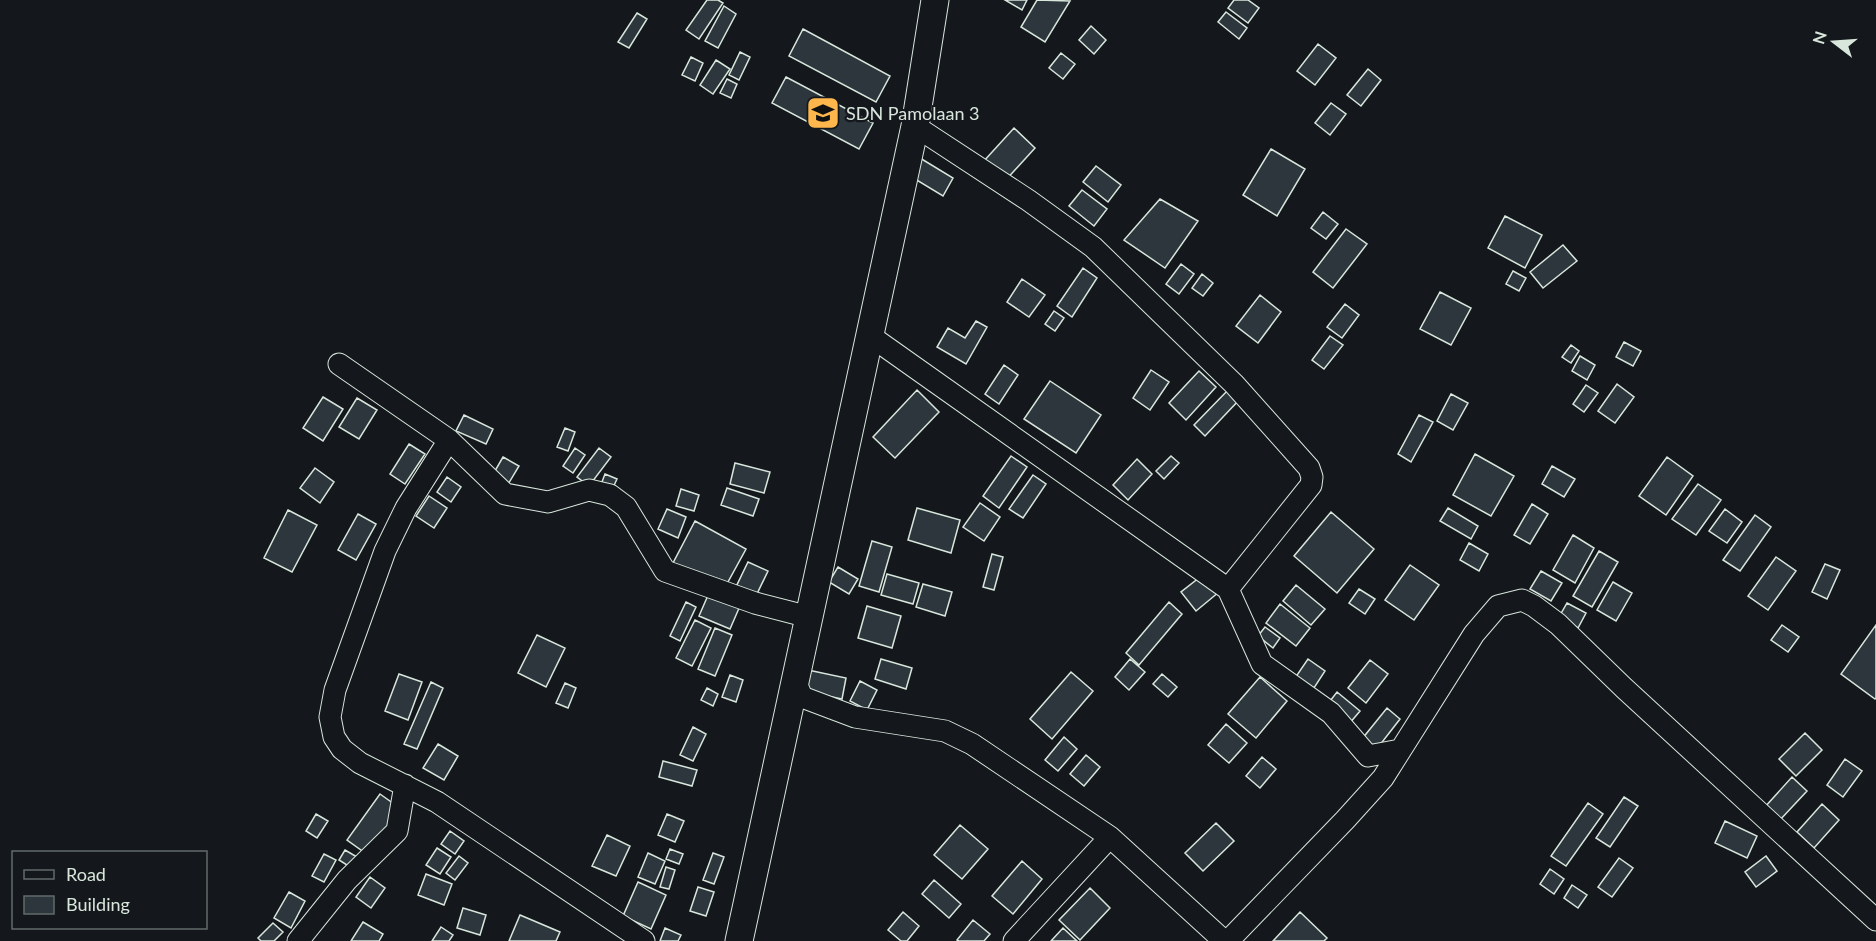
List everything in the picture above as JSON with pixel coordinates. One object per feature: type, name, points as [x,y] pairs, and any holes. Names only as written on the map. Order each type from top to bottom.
[{"type":"street","points":[[739,941],[915,126],[935,0]]},
{"type":"street","points":[[915,126],[992,175],[1093,247],[1234,384],[1309,468],[1312,477],[1311,485],[1228,589]]},
{"type":"street","points":[[869,335],[1228,589],[1262,664],[1331,713],[1368,756],[1400,750]]},
{"type":"street","points":[[339,364],[449,440],[505,494],[548,502],[589,490],[610,495],[626,507],[665,571],[755,603],[810,616]]},
{"type":"street","points":[[449,440],[406,508],[385,551],[334,690],[330,717],[334,737],[342,749],[360,763],[437,802],[641,940]]},
{"type":"street","points":[[796,683],[802,697],[855,717],[945,731],[972,744],[1110,837],[1226,941],[1383,778],[1474,634],[1498,606],[1522,600],[1558,624],[1624,688],[1876,920]]},
{"type":"street","points":[[298,941],[347,880],[397,831],[405,785]]},
{"type":"street","points":[[1014,941],[1110,837]]},
{"type":"building","points":[[707,0],[718,0],[723,3],[699,39],[686,30]]},
{"type":"building","points":[[1005,0],[1027,0],[1022,10]]},
{"type":"building","points":[[1037,0],[1070,1],[1045,42],[1021,27]]},
{"type":"building","points":[[1234,0],[1248,0],[1259,8],[1248,23],[1228,8]]},
{"type":"building","points":[[724,6],[736,14],[718,48],[705,41]]},
{"type":"building","points":[[1226,12],[1247,28],[1239,39],[1218,22]]},
{"type":"building","points":[[637,13],[647,19],[629,48],[618,42]]},
{"type":"building","points":[[1091,26],[1106,40],[1094,54],[1079,40]]},
{"type":"building","name":"SDN Pamolaan 3","points":[[803,29],[890,76],[876,102],[789,56]]},
{"type":"building","points":[[1318,44],[1336,58],[1315,85],[1297,71]]},
{"type":"building","points":[[740,52],[750,57],[739,80],[729,75]]},
{"type":"building","points":[[1061,53],[1075,64],[1063,79],[1049,68]]},
{"type":"building","points":[[691,57],[703,63],[695,81],[682,75]]},
{"type":"building","points":[[716,60],[730,69],[713,94],[700,85]]},
{"type":"building","points":[[1368,69],[1381,80],[1361,106],[1347,95]]},
{"type":"building","name":"SDN Pamolaan 3","points":[[786,77],[873,123],[859,149],[772,103]]},
{"type":"building","points":[[727,79],[737,84],[731,98],[720,93]]},
{"type":"building","points":[[1331,103],[1346,114],[1330,135],[1315,123]]},
{"type":"building","points":[[1014,128],[1035,148],[1004,182],[983,162]]},
{"type":"building","points":[[1271,149],[1305,169],[1277,216],[1243,195]]},
{"type":"building","points":[[920,158],[953,178],[943,196],[910,176]]},
{"type":"building","points":[[1096,166],[1121,185],[1108,202],[1083,182]]},
{"type":"building","points":[[1082,190],[1107,209],[1094,226],[1069,206]]},
{"type":"building","points":[[1160,199],[1198,221],[1165,268],[1124,240]]},
{"type":"building","points":[[1323,212],[1338,224],[1326,239],[1311,228]]},
{"type":"building","points":[[1505,216],[1542,235],[1525,268],[1488,248]]},
{"type":"building","points":[[1346,229],[1367,244],[1333,288],[1313,272]]},
{"type":"building","points":[[1563,245],[1577,261],[1543,288],[1530,272]]},
{"type":"building","points":[[1181,264],[1194,274],[1179,294],[1166,284]]},
{"type":"building","points":[[1083,268],[1097,278],[1072,317],[1057,306]]},
{"type":"building","points":[[1513,271],[1526,278],[1519,291],[1506,284]]},
{"type":"building","points":[[1202,274],[1213,283],[1203,296],[1192,288]]},
{"type":"building","points":[[1022,279],[1045,295],[1029,317],[1007,302]]},
{"type":"building","points":[[1440,292],[1471,308],[1451,345],[1420,329]]},
{"type":"building","points":[[1260,295],[1281,312],[1258,343],[1236,326]]},
{"type":"building","points":[[1345,304],[1359,315],[1342,338],[1327,327]]},
{"type":"building","points":[[1054,311],[1064,318],[1055,331],[1045,324]]},
{"type":"building","points":[[976,321],[987,327],[966,364],[937,347],[948,328],[965,338]]},
{"type":"building","points":[[1330,336],[1343,345],[1324,369],[1312,360]]},
{"type":"building","points":[[1624,342],[1641,351],[1633,366],[1616,357]]},
{"type":"building","points":[[1571,345],[1579,351],[1571,363],[1562,357]]},
{"type":"building","points":[[1580,356],[1595,365],[1587,380],[1572,371]]},
{"type":"building","points":[[1004,365],[1018,375],[999,404],[985,394]]},
{"type":"building","points":[[1151,370],[1169,382],[1150,410],[1133,398]]},
{"type":"building","points":[[1199,371],[1216,387],[1186,420],[1169,403]]},
{"type":"building","points":[[1050,381],[1101,415],[1076,453],[1024,419]]},
{"type":"building","points":[[1617,384],[1634,397],[1615,423],[1598,411]]},
{"type":"building","points":[[1586,385],[1598,393],[1584,412],[1573,404]]},
{"type":"building","points":[[1229,389],[1240,399],[1205,436],[1194,425]]},
{"type":"building","points":[[917,390],[939,412],[895,458],[873,437]]},
{"type":"building","points":[[1451,394],[1468,403],[1453,430],[1437,421]]},
{"type":"building","points":[[323,397],[343,409],[323,441],[303,428]]},
{"type":"building","points":[[357,398],[377,410],[359,439],[339,427]]},
{"type":"building","points":[[464,415],[493,429],[486,444],[456,431]]},
{"type":"building","points":[[1419,415],[1433,422],[1411,462],[1398,454]]},
{"type":"building","points":[[565,428],[575,432],[568,451],[557,447]]},
{"type":"building","points":[[409,444],[425,454],[405,484],[390,474]]},
{"type":"building","points":[[575,448],[585,455],[573,473],[563,466]]},
{"type":"building","points":[[599,448],[611,457],[589,486],[577,477]]},
{"type":"building","points":[[1475,454],[1514,476],[1491,516],[1453,495]]},
{"type":"building","points":[[1011,456],[1027,467],[999,508],[983,496]]},
{"type":"building","points":[[1171,456],[1179,463],[1164,479],[1156,471]]},
{"type":"building","points":[[503,457],[519,466],[507,486],[492,476]]},
{"type":"building","points":[[1667,457],[1693,476],[1666,515],[1639,496]]},
{"type":"building","points":[[1137,459],[1152,474],[1128,500],[1113,485]]},
{"type":"building","points":[[735,463],[770,472],[764,493],[730,484]]},
{"type":"building","points":[[1552,466],[1575,479],[1564,497],[1542,484]]},
{"type":"building","points":[[315,468],[334,482],[320,503],[300,488]]},
{"type":"building","points":[[605,474],[617,479],[611,492],[600,487]]},
{"type":"building","points":[[1033,475],[1046,484],[1023,518],[1009,509]]},
{"type":"building","points":[[447,477],[461,487],[451,502],[437,492]]},
{"type":"building","points":[[1698,484],[1721,500],[1696,535],[1672,519]]},
{"type":"building","points":[[727,488],[759,499],[753,516],[721,505]]},
{"type":"building","points":[[681,489],[699,495],[694,511],[676,506]]},
{"type":"building","points":[[429,496],[447,508],[434,528],[416,516]]},
{"type":"building","points":[[980,503],[1000,517],[984,541],[963,527]]},
{"type":"building","points":[[1532,504],[1548,514],[1530,544],[1514,535]]},
{"type":"building","points":[[917,508],[960,520],[951,553],[908,540]]},
{"type":"building","points":[[1448,508],[1478,526],[1471,539],[1440,521]]},
{"type":"building","points":[[667,509],[686,517],[678,538],[658,529]]},
{"type":"building","points":[[1725,509],[1742,522],[1727,543],[1709,531]]},
{"type":"building","points":[[288,510],[317,525],[292,572],[264,558]]},
{"type":"building","points":[[1331,512],[1374,549],[1337,593],[1294,556]]},
{"type":"building","points":[[358,514],[376,524],[356,560],[338,550]]},
{"type":"building","points":[[1755,515],[1771,527],[1740,571],[1723,560]]},
{"type":"building","points":[[695,521],[746,549],[723,591],[673,563]]},
{"type":"building","points":[[1573,535],[1594,548],[1575,583],[1553,570]]},
{"type":"building","points":[[872,541],[892,547],[879,592],[859,586]]},
{"type":"building","points":[[1469,543],[1488,554],[1479,571],[1460,560]]},
{"type":"building","points":[[1599,551],[1618,562],[1592,607],[1573,596]]},
{"type":"building","points":[[992,554],[1003,557],[994,590],[983,587]]},
{"type":"building","points":[[1776,557],[1796,571],[1768,610],[1748,596]]},
{"type":"building","points":[[748,562],[768,571],[754,600],[734,591]]},
{"type":"building","points":[[1825,564],[1840,570],[1827,599],[1812,592]]},
{"type":"building","points":[[1410,565],[1439,585],[1414,620],[1385,600]]},
{"type":"building","points":[[838,567],[858,579],[849,594],[829,582]]},
{"type":"building","points":[[1541,571],[1562,583],[1551,601],[1530,589]]},
{"type":"building","points":[[887,574],[919,583],[913,604],[881,595]]},
{"type":"building","points":[[1204,574],[1219,592],[1196,611],[1181,592]]},
{"type":"building","points":[[1613,582],[1632,593],[1616,621],[1597,610]]},
{"type":"building","points":[[923,584],[952,592],[945,616],[916,607]]},
{"type":"building","points":[[1296,585],[1325,609],[1311,625],[1283,601]]},
{"type":"building","points":[[1359,589],[1375,599],[1365,614],[1349,603]]},
{"type":"building","points":[[709,593],[740,606],[730,629],[699,616]]},
{"type":"building","points":[[686,602],[696,607],[680,641],[670,636]]},
{"type":"building","points":[[1169,602],[1182,614],[1139,665],[1126,653]]},
{"type":"building","points":[[1567,603],[1586,613],[1578,628],[1559,617]]},
{"type":"building","points":[[1280,604],[1310,628],[1296,646],[1266,623]]},
{"type":"building","points":[[867,606],[901,616],[892,648],[858,638]]},
{"type":"building","points":[[695,620],[711,628],[692,666],[676,658]]},
{"type":"building","points":[[1782,625],[1799,637],[1788,652],[1771,640]]},
{"type":"building","points":[[1876,625],[1876,698],[1875,699],[1841,674]]},
{"type":"building","points":[[1265,627],[1280,638],[1273,648],[1258,636]]},
{"type":"building","points":[[715,628],[732,635],[715,676],[698,669]]},
{"type":"building","points":[[537,635],[565,648],[546,687],[518,673]]},
{"type":"building","points":[[881,659],[912,668],[906,689],[875,679]]},
{"type":"building","points":[[1130,659],[1145,672],[1129,690],[1115,677]]},
{"type":"building","points":[[1308,659],[1325,671],[1312,691],[1295,678]]},
{"type":"building","points":[[1370,660],[1388,674],[1366,703],[1348,688]]},
{"type":"building","points":[[808,670],[846,678],[842,699],[803,691]]},
{"type":"building","points":[[1071,672],[1093,691],[1052,739],[1030,719]]},
{"type":"building","points":[[399,674],[422,682],[408,720],[385,711]]},
{"type":"building","points":[[1162,674],[1177,687],[1168,697],[1153,684]]},
{"type":"building","points":[[730,675],[743,680],[736,702],[722,697]]},
{"type":"building","points":[[1260,677],[1287,701],[1256,738],[1228,714]]},
{"type":"building","points":[[860,681],[877,690],[867,710],[850,701]]},
{"type":"building","points":[[431,682],[443,688],[417,749],[404,744]]},
{"type":"building","points":[[565,683],[576,688],[568,708],[556,703]]},
{"type":"building","points":[[707,688],[718,694],[713,706],[701,700]]},
{"type":"building","points":[[1337,692],[1360,711],[1349,724],[1327,705]]},
{"type":"building","points":[[1387,708],[1400,719],[1376,750],[1362,739]]},
{"type":"building","points":[[1226,724],[1247,743],[1229,763],[1208,745]]},
{"type":"building","points":[[693,727],[706,734],[693,761],[680,755]]},
{"type":"building","points":[[1805,733],[1822,750],[1796,776],[1779,759]]},
{"type":"building","points":[[1064,737],[1077,749],[1058,771],[1045,760]]},
{"type":"building","points":[[438,744],[458,756],[444,780],[423,768]]},
{"type":"building","points":[[1086,755],[1100,767],[1084,786],[1070,774]]},
{"type":"building","points":[[1262,757],[1276,769],[1260,788],[1246,776]]},
{"type":"building","points":[[1845,759],[1862,771],[1843,797],[1827,785]]},
{"type":"building","points":[[663,761],[697,770],[692,786],[659,777]]},
{"type":"building","points":[[1792,777],[1807,791],[1779,821],[1764,808]]},
{"type":"building","points":[[380,794],[401,809],[368,855],[347,840]]},
{"type":"building","points":[[1624,797],[1638,806],[1610,847],[1596,838]]},
{"type":"building","points":[[1588,803],[1603,814],[1566,866],[1551,856]]},
{"type":"building","points":[[1822,804],[1839,820],[1814,848],[1797,832]]},
{"type":"building","points":[[316,814],[328,821],[317,838],[306,831]]},
{"type":"building","points":[[667,814],[684,821],[675,842],[658,835]]},
{"type":"building","points":[[1725,821],[1757,836],[1747,858],[1715,843]]},
{"type":"building","points":[[1216,823],[1234,841],[1203,871],[1185,853]]},
{"type":"building","points":[[960,825],[988,849],[962,879],[934,855]]},
{"type":"building","points":[[450,831],[464,841],[455,854],[441,844]]},
{"type":"building","points":[[607,835],[630,846],[616,876],[592,866]]},
{"type":"building","points":[[437,848],[451,857],[440,874],[426,865]]},
{"type":"building","points":[[670,849],[683,854],[679,864],[666,859]]},
{"type":"building","points":[[345,850],[357,857],[350,867],[339,860]]},
{"type":"building","points":[[648,853],[665,861],[655,884],[638,877]]},
{"type":"building","points":[[713,853],[724,857],[714,884],[703,880]]},
{"type":"building","points":[[324,854],[336,860],[324,882],[312,876]]},
{"type":"building","points":[[459,856],[468,863],[455,880],[446,873]]},
{"type":"building","points":[[1766,856],[1777,871],[1756,887],[1745,872]]},
{"type":"building","points":[[1619,858],[1633,868],[1612,897],[1598,887]]},
{"type":"building","points":[[1022,861],[1042,879],[1013,914],[992,896]]},
{"type":"building","points":[[666,867],[675,870],[669,889],[660,887]]},
{"type":"building","points":[[1550,869],[1564,879],[1554,894],[1540,884]]},
{"type":"building","points":[[426,874],[452,884],[444,905],[418,895]]},
{"type":"building","points":[[370,877],[385,888],[371,908],[356,897]]},
{"type":"building","points":[[934,880],[961,904],[949,918],[922,894]]},
{"type":"building","points":[[638,882],[666,895],[651,929],[623,916]]},
{"type":"building","points":[[1572,885],[1587,895],[1578,908],[1564,898]]},
{"type":"building","points":[[698,887],[714,892],[706,916],[690,911]]},
{"type":"building","points":[[1090,888],[1110,908],[1080,940],[1059,920]]},
{"type":"building","points":[[289,892],[305,901],[291,928],[274,918]]},
{"type":"building","points":[[463,908],[486,915],[480,935],[457,928]]},
{"type":"building","points":[[903,912],[919,926],[907,941],[901,941],[888,930]]},
{"type":"building","points":[[1300,912],[1327,938],[1324,941],[1273,941]]},
{"type":"building","points":[[520,915],[560,932],[556,941],[509,941]]},
{"type":"building","points":[[973,920],[990,934],[984,941],[957,940]]},
{"type":"building","points":[[363,922],[383,934],[379,941],[351,941]]},
{"type":"building","points":[[273,923],[283,932],[274,941],[261,941],[258,938]]},
{"type":"building","points":[[441,927],[453,935],[449,941],[432,941]]},
{"type":"building","points":[[665,928],[681,935],[678,941],[660,941]]},
{"type":"building","points":[[1063,928],[1077,941],[1051,941]]},
{"type":"place","name":"SDN Pamolaan 3","points":[[823,113]]}]
